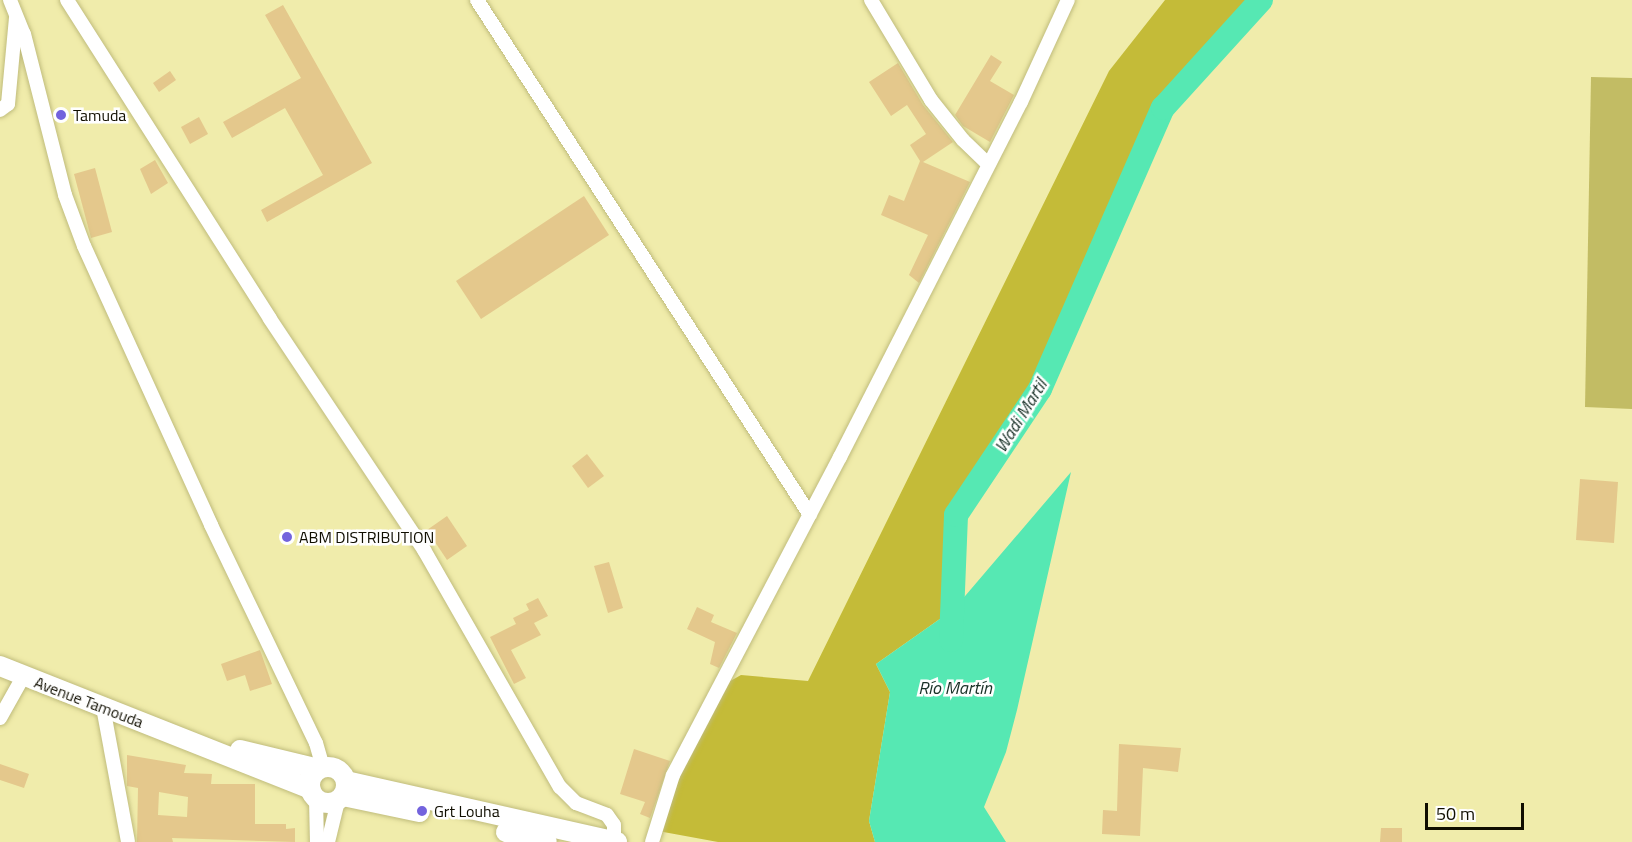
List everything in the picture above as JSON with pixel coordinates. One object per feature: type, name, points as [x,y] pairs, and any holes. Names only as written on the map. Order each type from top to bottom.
[{"type":"highway","name":"Avenue Tamouda","points":[[0,666],[178,736],[313,794],[327,803],[332,776]]},
{"type":"highway","name":"Avenue Tamouda","points":[[178,736],[332,776],[616,842]]},
{"type":"highway","name":"Avenue Tamouda","points":[[332,776],[547,842]]},
{"type":"highway","points":[[313,794],[311,777],[332,776]]},
{"type":"street","points":[[10,0],[65,195],[84,246],[332,776],[328,842]]},
{"type":"street","points":[[67,0],[270,319],[424,550],[560,787],[576,803],[608,815],[614,825],[616,842]]},
{"type":"street","points":[[477,0],[810,515]]},
{"type":"street","points":[[871,0],[932,100],[963,140],[988,164]]},
{"type":"street","points":[[652,842],[673,775],[810,515],[988,164],[1068,0]]},
{"type":"street","points":[[0,110],[8,104],[16,15]]},
{"type":"street","points":[[0,718],[23,676]]},
{"type":"street","points":[[103,707],[128,842]]},
{"type":"street","points":[[313,794],[316,842]]},
{"type":"shaded area","points":[[1165,0],[1261,0],[1163,108],[1040,389],[956,515],[954,609],[876,664],[890,692],[869,821],[875,842],[718,842],[658,831],[716,689],[741,675],[808,681],[1109,71]]},
{"type":"shaded area","points":[[1591,77],[1632,78],[1632,409],[1585,407]]},
{"type":"water","name":"Río Martín","points":[[1071,472],[1017,710],[1006,752],[984,807],[1006,842],[875,842],[869,821],[890,692],[876,664],[954,609]]},
{"type":"building","points":[[283,5],[372,163],[267,222],[261,210],[323,175],[285,108],[232,138],[223,122],[301,78],[265,15]]},
{"type":"building","points":[[991,55],[1002,62],[990,81],[1014,95],[990,142],[963,126],[955,115]]},
{"type":"building","points":[[898,63],[923,105],[953,142],[923,162],[970,182],[919,283],[909,275],[928,235],[881,215],[889,195],[904,201],[920,161],[910,145],[926,134],[907,105],[891,116],[869,82]]},
{"type":"building","points":[[170,71],[176,80],[159,92],[153,83]]},
{"type":"building","points":[[199,117],[208,134],[190,144],[181,127]]},
{"type":"building","points":[[155,160],[168,183],[151,194],[140,169]]},
{"type":"building","points":[[95,168],[112,232],[91,238],[74,174]]},
{"type":"building","points":[[584,196],[609,235],[481,319],[456,281]]},
{"type":"building","points":[[587,454],[604,476],[588,488],[572,466]]},
{"type":"building","points":[[1580,479],[1618,482],[1614,543],[1576,540]]},
{"type":"building","points":[[447,516],[467,546],[447,560],[427,530]]},
{"type":"building","points":[[609,562],[623,608],[608,613],[594,566]]},
{"type":"building","points":[[538,598],[548,616],[534,623],[541,635],[511,650],[526,678],[514,684],[490,637],[516,624],[513,618],[529,610],[526,604]]},
{"type":"building","points":[[697,607],[714,615],[711,622],[737,633],[719,668],[710,664],[715,642],[687,629]]},
{"type":"building","points":[[260,650],[272,684],[250,691],[245,675],[227,681],[221,664]]},
{"type":"building","points":[[1119,744],[1181,748],[1178,772],[1143,768],[1140,836],[1102,834],[1103,810],[1117,811]]},
{"type":"building","points":[[634,749],[670,761],[650,818],[640,814],[645,802],[620,794]]},
{"type":"building","points":[[127,755],[186,765],[184,773],[212,774],[211,784],[255,784],[255,824],[286,824],[286,829],[295,828],[295,842],[172,838],[173,842],[137,842],[138,788],[127,786]],"holes":[[[159,792],[188,797],[187,817],[158,815]]]},
{"type":"building","points":[[0,764],[29,774],[24,788],[0,780]]},
{"type":"building","points":[[1381,828],[1402,828],[1402,842],[1380,842]]},
{"type":"waterway","name":"Wadi Martil","points":[[951,640],[956,515],[1040,389],[1163,108],[1261,0]]},
{"type":"place","name":"Tamuda","points":[[61,115]]},
{"type":"place","name":"ABM DISTRIBUTION","points":[[287,537]]},
{"type":"place","name":"Grt Louha","points":[[422,811]]}]
